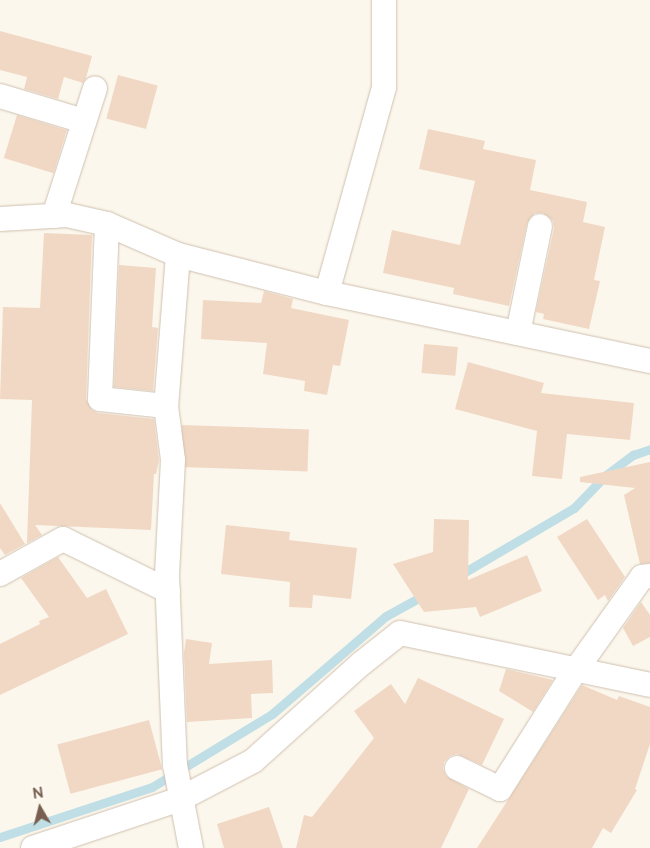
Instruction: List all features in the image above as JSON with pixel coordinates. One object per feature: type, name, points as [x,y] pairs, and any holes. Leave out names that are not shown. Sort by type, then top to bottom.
[{"type":"street","points":[[327,293],[384,87],[384,0]]},
{"type":"street","points":[[54,216],[95,88]]},
{"type":"street","points":[[0,96],[84,121]]},
{"type":"street","points":[[0,220],[67,215],[107,224],[178,255],[327,293],[650,361]]},
{"type":"street","points":[[107,224],[100,399],[166,406]]},
{"type":"street","points":[[518,333],[540,226]]},
{"type":"street","points":[[178,255],[166,406],[173,460],[168,591],[178,784],[192,848]]},
{"type":"street","points":[[0,574],[63,539],[168,591]]},
{"type":"street","points":[[456,768],[500,788],[575,671],[642,577],[650,576]]},
{"type":"street","points":[[33,848],[178,784],[254,761],[362,662],[400,633],[575,671],[650,685]]},
{"type":"building","points":[[0,31],[92,56],[86,78],[83,83],[64,77],[58,99],[24,89],[27,77],[0,70]]},
{"type":"building","points":[[118,75],[158,86],[146,129],[106,118]]},
{"type":"building","points":[[17,115],[67,130],[54,173],[4,158]]},
{"type":"building","points":[[428,129],[485,141],[483,149],[536,160],[530,190],[587,202],[583,222],[605,227],[594,280],[600,281],[589,329],[543,319],[544,314],[536,312],[554,228],[553,221],[543,213],[535,213],[527,223],[509,306],[453,294],[454,288],[383,273],[392,230],[460,245],[475,181],[419,169]]},
{"type":"building","points":[[44,233],[92,235],[86,399],[92,410],[98,413],[154,419],[159,461],[156,474],[154,474],[151,530],[35,525],[42,535],[27,543],[32,400],[0,399],[3,307],[40,308]]},
{"type":"building","points":[[119,265],[156,268],[152,327],[158,328],[153,391],[114,387]]},
{"type":"building","points":[[264,291],[293,299],[291,308],[349,320],[340,366],[333,365],[327,395],[304,391],[305,381],[263,374],[267,343],[201,339],[203,300],[261,303]]},
{"type":"building","points":[[424,344],[458,347],[455,376],[421,373]]},
{"type":"building","points":[[468,362],[544,383],[541,393],[634,403],[630,440],[567,434],[562,479],[532,476],[537,431],[455,409]]},
{"type":"building","points":[[182,425],[309,429],[307,471],[181,467]]},
{"type":"building","points":[[650,462],[650,563],[640,564],[624,495],[635,488],[580,482],[580,477]]},
{"type":"building","points":[[0,503],[25,544],[5,555],[0,548]]},
{"type":"building","points":[[434,519],[469,520],[468,580],[527,555],[542,591],[480,617],[476,607],[424,612],[393,564],[433,552]]},
{"type":"building","points":[[587,519],[625,577],[608,601],[605,595],[598,600],[557,537]]},
{"type":"building","points":[[226,525],[290,532],[289,540],[357,548],[351,599],[313,595],[312,608],[289,607],[290,582],[221,574]]},
{"type":"building","points":[[58,557],[87,598],[106,589],[128,634],[0,695],[0,644],[40,624],[39,621],[49,617],[21,578]]},
{"type":"building","points":[[641,602],[650,615],[650,637],[633,646],[623,628]]},
{"type":"building","points":[[186,639],[212,643],[209,664],[272,660],[273,693],[251,694],[252,718],[187,722],[184,653]]},
{"type":"building","points":[[506,669],[553,680],[533,712],[499,691]]},
{"type":"building","points":[[418,678],[504,719],[482,765],[457,754],[450,756],[444,762],[443,769],[446,776],[469,789],[441,848],[296,848],[304,815],[312,817],[374,738],[354,711],[391,684],[405,704]]},
{"type":"building","points":[[582,685],[617,700],[619,696],[650,707],[650,744],[635,789],[637,790],[611,833],[603,828],[592,848],[477,848]]},
{"type":"building","points":[[149,720],[162,769],[70,794],[57,745]]},
{"type":"building","points":[[269,807],[283,848],[224,848],[217,824]]},
{"type":"waterway","points":[[458,576],[574,508],[606,475],[633,455],[650,449]]},
{"type":"waterway","points":[[0,837],[152,787],[272,714],[386,616],[424,595]]}]
